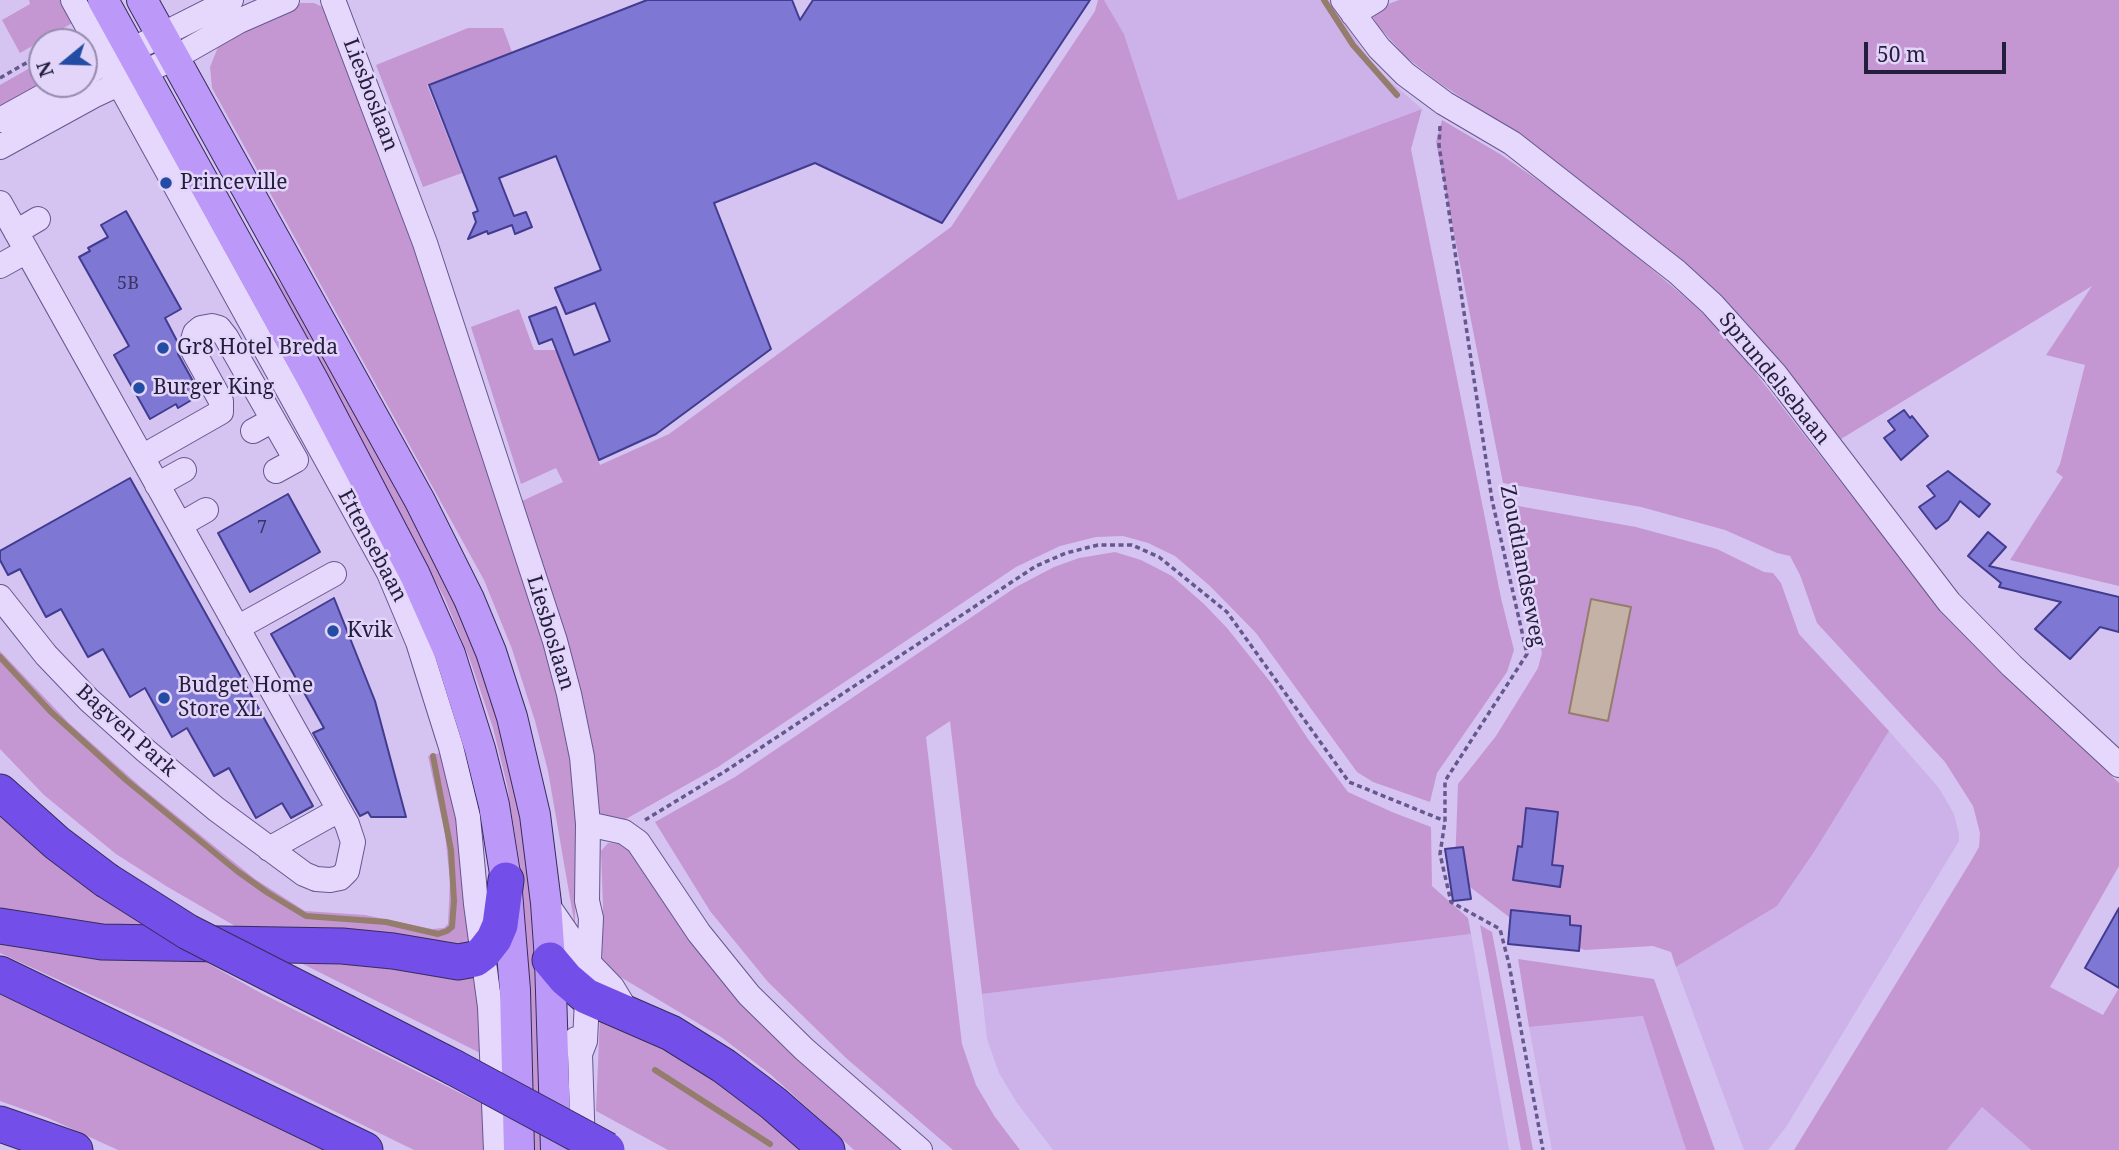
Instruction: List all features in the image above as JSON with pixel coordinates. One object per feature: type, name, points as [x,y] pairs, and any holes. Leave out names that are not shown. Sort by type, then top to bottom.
[{"type":"highway","points":[[0,792],[57,843],[106,880],[188,932],[453,1067],[607,1150]]},
{"type":"highway","points":[[0,926],[102,942],[342,946],[458,962],[468,961],[483,953],[494,939],[500,925],[506,880]]},
{"type":"highway","points":[[576,972],[629,1015],[671,1033],[724,1066],[773,1103],[827,1150]]},
{"type":"highway","points":[[0,974],[365,1150]]},
{"type":"highway","points":[[0,1124],[75,1150]]},
{"type":"main road","name":"Ettensebaan","points":[[103,0],[125,67],[313,380],[430,605],[463,689],[494,805],[506,880],[514,990],[519,1150]]},
{"type":"main road","points":[[142,0],[420,501],[469,599],[491,652],[524,762],[535,815],[546,903],[576,972],[556,1150]]},
{"type":"street","name":"Ettensebaan","points":[[72,0],[125,67],[398,590],[426,665],[462,789],[469,829],[492,1036],[496,1150]]},
{"type":"street","points":[[168,47],[231,0]]},
{"type":"street","points":[[0,147],[125,67],[287,0]]},
{"type":"street","name":"Liesboslaan","points":[[333,0],[425,243],[555,641],[569,694],[582,757],[588,824],[587,901],[591,918],[576,972],[575,1035],[580,1054],[583,1150]]},
{"type":"street","name":"Sprundelsebaan","points":[[1376,0],[1348,7],[1379,48],[1405,75],[1444,103],[1511,143],[1677,272],[1712,304],[1775,374],[1949,602],[2012,666],[2119,765]]},
{"type":"street","points":[[98,72],[125,67]]},
{"type":"street","points":[[0,120],[40,98]]},
{"type":"street","points":[[0,266],[8,226],[38,219]]},
{"type":"street","name":"Bagven Park","points":[[0,597],[46,655],[102,712],[198,794],[310,877],[323,880],[340,878],[349,866],[353,842],[339,810],[158,485],[8,226]]},
{"type":"street","points":[[142,457],[222,409],[191,347],[193,336],[205,327],[216,327],[226,337],[265,421],[296,460],[275,471]]},
{"type":"street","points":[[158,485],[184,470]]},
{"type":"street","points":[[180,525],[206,510]]},
{"type":"street","points":[[237,628],[334,574]]},
{"type":"street","points":[[269,849],[339,810]]},
{"type":"street","points":[[588,824],[624,832],[638,842],[699,933],[749,995],[804,1049],[920,1150]]},
{"type":"path","points":[[0,78],[28,62]]},
{"type":"path","name":"Zoudtlandseweg","points":[[1444,103],[1438,132],[1439,145],[1492,500],[1527,654],[1445,781],[1440,854],[1451,902],[1500,929],[1509,964],[1543,1150]]},
{"type":"path","points":[[624,832],[724,772],[1037,566],[1066,553],[1098,545],[1132,545],[1159,557],[1197,587],[1227,612],[1349,782],[1444,821]]},
{"type":"shaded area","points":[[29,0],[64,0],[76,21],[64,28],[28,28],[28,48],[20,53],[2,20],[30,4]]},
{"type":"shaded area","points":[[1098,0],[1104,0],[1124,34],[1178,200],[1422,109],[1411,149],[1501,598],[1514,650],[1507,672],[1437,773],[1430,802],[1373,782],[1357,772],[1256,633],[1210,586],[1175,556],[1148,543],[1123,536],[1096,537],[1060,546],[1016,567],[718,767],[626,819],[604,819],[596,812],[570,652],[522,501],[563,482],[556,468],[521,484],[471,327],[519,309],[534,350],[556,350],[600,465],[669,434],[951,227],[1095,11]]},
{"type":"shaded area","points":[[1104,0],[1329,0],[1374,67],[1422,109],[1178,200],[1124,34]]},
{"type":"shaded area","points":[[1399,0],[2119,0],[2119,586],[2010,560],[2063,477],[2056,472],[2085,365],[2046,355],[2092,286],[1841,439],[1746,322],[1704,281],[1571,174],[1406,57],[1379,27],[1369,11]]},
{"type":"shaded area","points":[[301,3],[314,3],[325,8],[411,224],[557,687],[569,742],[577,801],[575,927],[548,771],[535,721],[512,649],[484,580],[212,88],[210,67],[218,47],[236,32]]},
{"type":"shaded area","points":[[468,28],[503,28],[512,52],[427,85],[462,173],[423,187],[376,65]]},
{"type":"shaded area","points":[[28,69],[28,92],[0,108],[0,85]]},
{"type":"shaded area","points":[[1442,120],[1500,154],[1581,210],[1692,303],[1730,340],[1918,581],[1968,635],[2119,783],[2119,866],[2050,987],[2103,1015],[2119,988],[2119,1150],[2031,1150],[1982,1107],[1947,1150],[1794,1150],[1979,847],[1980,833],[1973,806],[1945,762],[1817,623],[1800,575],[1790,556],[1725,530],[1641,507],[1503,483],[1436,142]]},
{"type":"shaded area","points":[[269,267],[324,348],[436,554],[482,657],[529,842],[545,1150],[530,1150],[520,865],[507,785],[493,728],[470,660],[445,599],[265,270]]},
{"type":"shaded area","points":[[1507,504],[1636,527],[1717,549],[1764,572],[1773,573],[1781,583],[1799,634],[1889,731],[1777,906],[1676,967],[1671,952],[1653,946],[1585,950],[1548,938],[1514,932],[1509,917],[1461,880],[1455,866],[1458,784],[1496,736],[1538,668],[1542,653]]},
{"type":"shaded area","points":[[1115,552],[1141,560],[1172,576],[1204,604],[1272,684],[1308,739],[1348,792],[1431,827],[1432,886],[1468,918],[1471,934],[982,994],[950,721],[926,737],[962,1044],[976,1085],[995,1117],[1020,1150],[953,1150],[846,1058],[768,982],[710,911],[655,822],[735,777],[1016,587],[1054,567],[1079,558]]},
{"type":"shaded area","points":[[1591,599],[1631,607],[1608,721],[1569,713]]},
{"type":"shaded area","points":[[0,651],[69,723],[141,787],[255,879],[305,911],[365,915],[432,929],[444,928],[448,924],[450,881],[445,834],[428,756],[447,751],[474,940],[458,946],[247,933],[166,886],[116,854],[44,795],[0,749]]},
{"type":"shaded area","points":[[1889,731],[1939,788],[1954,814],[1959,841],[1786,1127],[1768,1150],[1744,1150],[1676,967],[1777,906]]},
{"type":"shaded area","points":[[0,813],[35,846],[95,894],[155,933],[0,913]]},
{"type":"shaded area","points":[[608,843],[624,844],[643,870],[904,1150],[854,1150],[770,1074],[721,1037],[602,966],[601,851]]},
{"type":"shaded area","points":[[1480,925],[1492,932],[1533,1150],[1521,1150]]},
{"type":"shaded area","points":[[0,932],[186,951],[259,992],[490,1108],[490,1150],[414,1150],[172,1032],[0,953]]},
{"type":"shaded area","points":[[1471,934],[1509,1150],[1053,1150],[1017,1103],[999,1073],[987,1039],[982,994]]},
{"type":"shaded area","points":[[287,956],[481,969],[488,1057]]},
{"type":"shaded area","points":[[1518,959],[1654,979],[1715,1150],[1686,1150],[1643,1016],[1529,1027]]},
{"type":"shaded area","points":[[0,990],[332,1150],[118,1150],[48,1118],[0,1101]]},
{"type":"shaded area","points":[[600,1016],[697,1064],[812,1150],[668,1150],[596,1111]]},
{"type":"shaded area","points":[[1644,1016],[1686,1150],[1552,1150],[1529,1027]]},
{"type":"shaded area","points":[[1982,1107],[2031,1150],[1947,1150]]},
{"type":"building","points":[[647,0],[792,0],[800,20],[813,0],[1090,0],[942,223],[815,163],[714,203],[771,349],[656,434],[599,460],[552,339],[539,344],[529,317],[556,307],[574,355],[610,341],[595,303],[566,314],[555,288],[601,270],[556,156],[499,178],[514,216],[526,212],[532,227],[515,234],[512,225],[468,239],[476,222],[473,213],[478,211],[429,85]]},
{"type":"building","points":[[126,211],[181,309],[165,318],[177,341],[178,354],[199,392],[193,395],[195,398],[178,408],[176,404],[150,419],[114,355],[129,346],[79,257],[90,251],[88,248],[108,237],[101,225]]},
{"type":"building","points":[[1904,410],[1928,436],[1901,460],[1884,438],[1895,430],[1888,421]]},
{"type":"building","points":[[1948,471],[1990,504],[1979,517],[1960,501],[1948,520],[1936,529],[1919,507],[1935,496],[1927,486]]},
{"type":"building","points":[[130,478],[313,806],[291,818],[282,803],[256,818],[229,768],[214,776],[187,728],[172,737],[145,688],[130,697],[103,649],[88,657],[61,609],[46,617],[20,569],[8,575],[0,560],[0,551]]},
{"type":"building","points":[[288,494],[320,552],[250,592],[218,533]]},
{"type":"building","points":[[1988,532],[2006,547],[1989,566],[2119,597],[2119,632],[2100,627],[2070,659],[2035,629],[2061,602],[1999,587],[2001,583],[1968,556]]},
{"type":"building","points":[[334,598],[375,701],[406,817],[371,817],[368,812],[360,816],[313,733],[324,728],[271,634]]},
{"type":"building","points":[[1526,808],[1558,812],[1552,865],[1563,866],[1560,887],[1513,880],[1518,846],[1522,847]]},
{"type":"building","points":[[1463,847],[1471,899],[1453,901],[1445,849]]},
{"type":"building","points":[[2119,908],[2119,988],[2085,968]]},
{"type":"building","points":[[1511,910],[1570,916],[1570,925],[1581,926],[1579,951],[1508,944]]},
{"type":"waterway","points":[[1324,0],[1353,45],[1397,95]]},
{"type":"waterway","points":[[0,657],[51,712],[126,780],[237,871],[306,916],[386,922],[438,934],[452,927],[454,901],[451,850],[433,756]]},
{"type":"waterway","points":[[655,1070],[770,1144]]},
{"type":"place","name":"Princeville","points":[[166,183]]},
{"type":"place","name":"Gr8 Hotel Breda","points":[[163,348]]},
{"type":"place","name":"Burger King","points":[[139,388]]},
{"type":"place","name":"Kvik","points":[[333,631]]},
{"type":"place","name":"Budget Home Store XL","points":[[164,698]]}]
